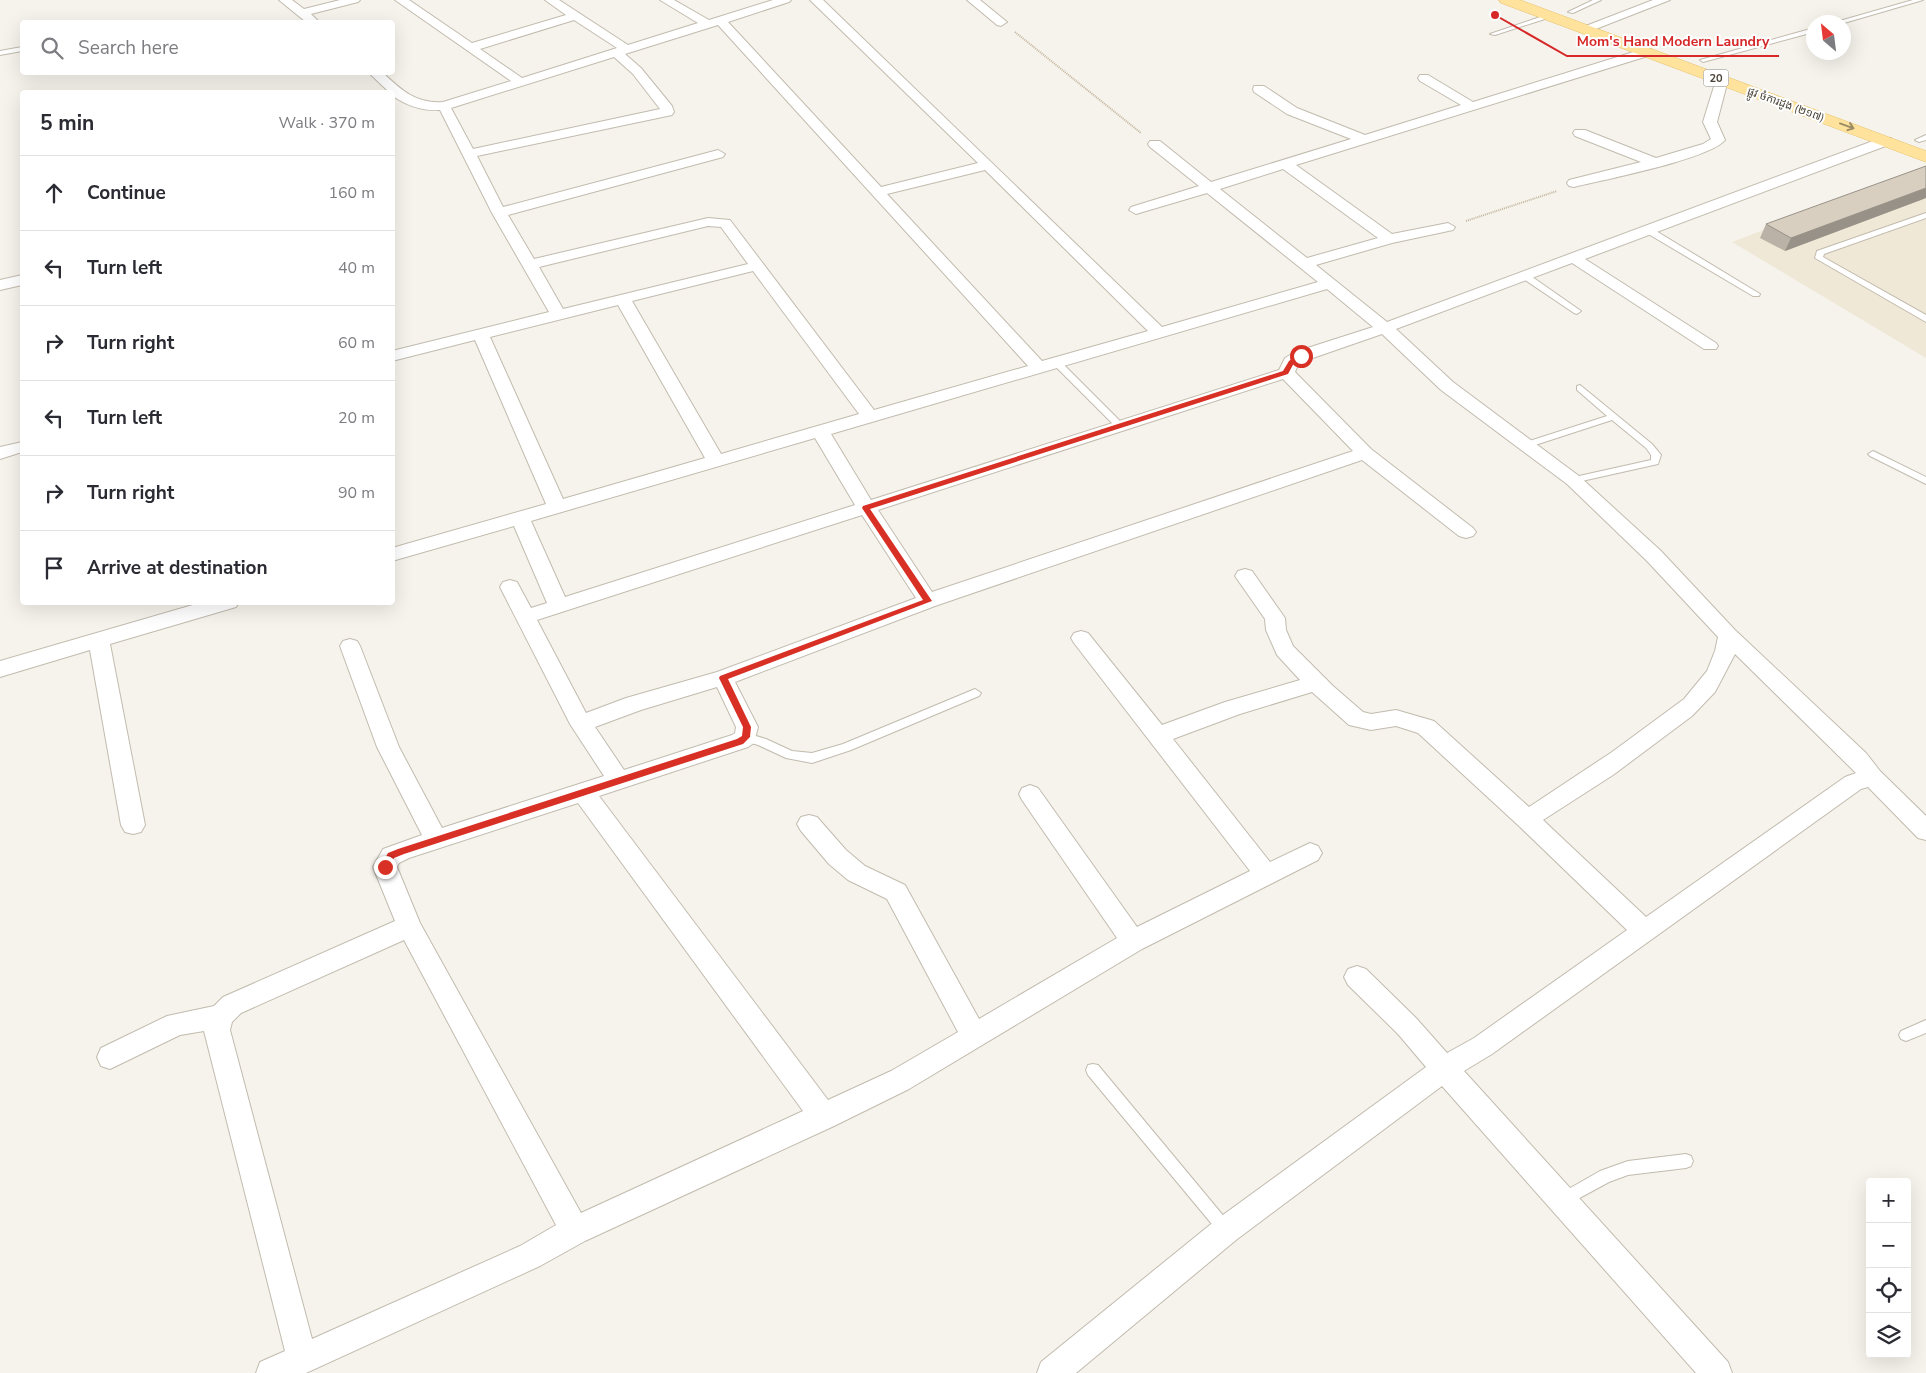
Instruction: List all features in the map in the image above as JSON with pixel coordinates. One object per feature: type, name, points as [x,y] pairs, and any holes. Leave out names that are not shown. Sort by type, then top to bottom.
[{"type":"main road","name":"ផ្លូវ ចំការដូង (២១៧)","points":[[1506,0],[1926,157]]},
{"type":"main road","name":"ផ្លូវ ចំការដូង (២១៧)","points":[[1538,0],[1924,140]]},
{"type":"street","points":[[285,0],[310,20]]},
{"type":"street","points":[[302,14],[354,0]]},
{"type":"street","points":[[401,0],[518,82]]},
{"type":"street","points":[[468,154],[667,112],[667,109],[620,50],[576,16],[551,0]]},
{"type":"street","points":[[666,0],[712,21],[877,192],[1039,368]]},
{"type":"street","points":[[378,75],[412,104],[426,107],[444,106],[782,0]]},
{"type":"street","points":[[816,0],[988,165],[1158,333]]},
{"type":"street","points":[[973,0],[1001,22]]},
{"type":"street","points":[[1584,29],[1664,0]]},
{"type":"street","points":[[469,48],[576,16]]},
{"type":"street","points":[[1136,210],[1647,52]]},
{"type":"street","points":[[1424,78],[1472,107]]},
{"type":"street","points":[[1574,183],[1688,154],[1708,147],[1718,140],[1710,122],[1722,80]]},
{"type":"street","points":[[1259,89],[1292,111],[1366,140]]},
{"type":"street","points":[[444,106],[499,213],[559,315]]},
{"type":"street","points":[[1580,132],[1654,162]]},
{"type":"street","points":[[525,617],[1286,373],[1291,362],[1301,356],[1385,328],[1886,141]]},
{"type":"street","points":[[1155,144],[1385,328],[1447,386],[1573,480],[1654,556],[1728,635],[1858,759],[1872,777],[1926,831]]},
{"type":"street","points":[[499,213],[718,154]]},
{"type":"street","points":[[877,192],[988,165]]},
{"type":"street","points":[[1286,165],[1389,239]]},
{"type":"street","points":[[529,265],[718,221],[724,223],[870,417]]},
{"type":"street","points":[[1304,264],[1389,239],[1448,227]]},
{"type":"street","points":[[1574,258],[1710,346]]},
{"type":"street","points":[[395,355],[757,266]]},
{"type":"street","points":[[0,285],[20,280]]},
{"type":"street","points":[[395,554],[1328,284]]},
{"type":"street","points":[[623,299],[716,462]]},
{"type":"street","points":[[480,335],[557,508]]},
{"type":"street","points":[[1286,373],[1365,453],[1466,532]]},
{"type":"street","points":[[820,431],[866,508],[928,601]]},
{"type":"street","points":[[0,453],[20,448]]},
{"type":"street","points":[[581,724],[642,702],[723,678],[928,601],[1365,453]]},
{"type":"street","points":[[520,518],[559,606]]},
{"type":"street","points":[[1245,576],[1275,618],[1276,630],[1284,650],[1316,683],[1357,719],[1370,722],[1396,718],[1426,727],[1527,819],[1644,931]]},
{"type":"street","points":[[510,587],[581,724],[619,780]]},
{"type":"street","points":[[0,669],[99,640],[172,611],[210,605]]},
{"type":"street","points":[[1527,819],[1608,768],[1686,710],[1703,693],[1718,669],[1727,650],[1728,635]]},
{"type":"street","points":[[1081,638],[1267,875]]},
{"type":"street","points":[[99,640],[133,825]]},
{"type":"street","points":[[350,646],[388,746],[436,840]]},
{"type":"street","points":[[575,1231],[409,926],[385,867],[391,856],[436,840],[740,742],[746,737],[747,727],[723,678]]},
{"type":"street","points":[[1157,736],[1225,711],[1316,683]]},
{"type":"street","points":[[1052,1373],[1226,1230],[1445,1068],[1483,1046],[1853,783],[1872,777]]},
{"type":"street","points":[[582,792],[824,1117]]},
{"type":"street","points":[[1030,794],[1133,941]]},
{"type":"street","points":[[809,824],[859,877],[896,892],[974,1036]]},
{"type":"street","points":[[271,1373],[530,1256],[575,1231],[824,1117],[900,1080],[1133,941],[1310,853]]},
{"type":"street","points":[[302,1358],[217,1030],[221,1016],[232,1005],[409,926]]},
{"type":"street","points":[[1357,977],[1407,1026],[1560,1201],[1717,1373]]},
{"type":"street","points":[[110,1057],[176,1024],[221,1016]]},
{"type":"lane","points":[[1571,12],[1598,0]]},
{"type":"lane","points":[[1851,19],[1920,0]]},
{"type":"lane","points":[[1493,34],[1549,16]]},
{"type":"lane","points":[[1702,60],[1806,32]]},
{"type":"lane","points":[[0,53],[20,50]]},
{"type":"lane","points":[[1926,215],[1820,253],[1819,258],[1926,319]]},
{"type":"lane","points":[[1648,230],[1756,294]]},
{"type":"lane","points":[[1525,276],[1577,311]]},
{"type":"lane","points":[[1057,363],[1120,426]]},
{"type":"lane","points":[[1573,480],[1655,462],[1656,455],[1649,446],[1612,417],[1580,388]]},
{"type":"lane","points":[[1526,445],[1612,417]]},
{"type":"lane","points":[[1874,454],[1926,481]]},
{"type":"lane","points":[[746,737],[790,755],[812,758],[847,747],[975,693]]},
{"type":"lane","points":[[1906,1035],[1926,1026]]},
{"type":"lane","points":[[1093,1070],[1226,1230]]},
{"type":"lane","points":[[1560,1201],[1604,1176],[1628,1168],[1686,1161]]},
{"type":"path","points":[[1001,22],[1155,144]]},
{"type":"path","points":[[1448,227],[1524,203],[1574,183]]},
{"type":"shaded area","points":[[1926,168],[1926,358],[1732,242]]},
{"type":"building","points":[[1926,166],[1926,188],[1791,238],[1766,224]]},
{"type":"place","name":"Mom's Hand Modern Laundry","points":[[1495,15]]},
{"type":"route","points":[[385,867],[391,856],[401,851],[740,742],[746,737],[747,727],[723,678],[928,601],[866,508],[1286,373],[1287,367],[1291,362],[1301,356]]}]
